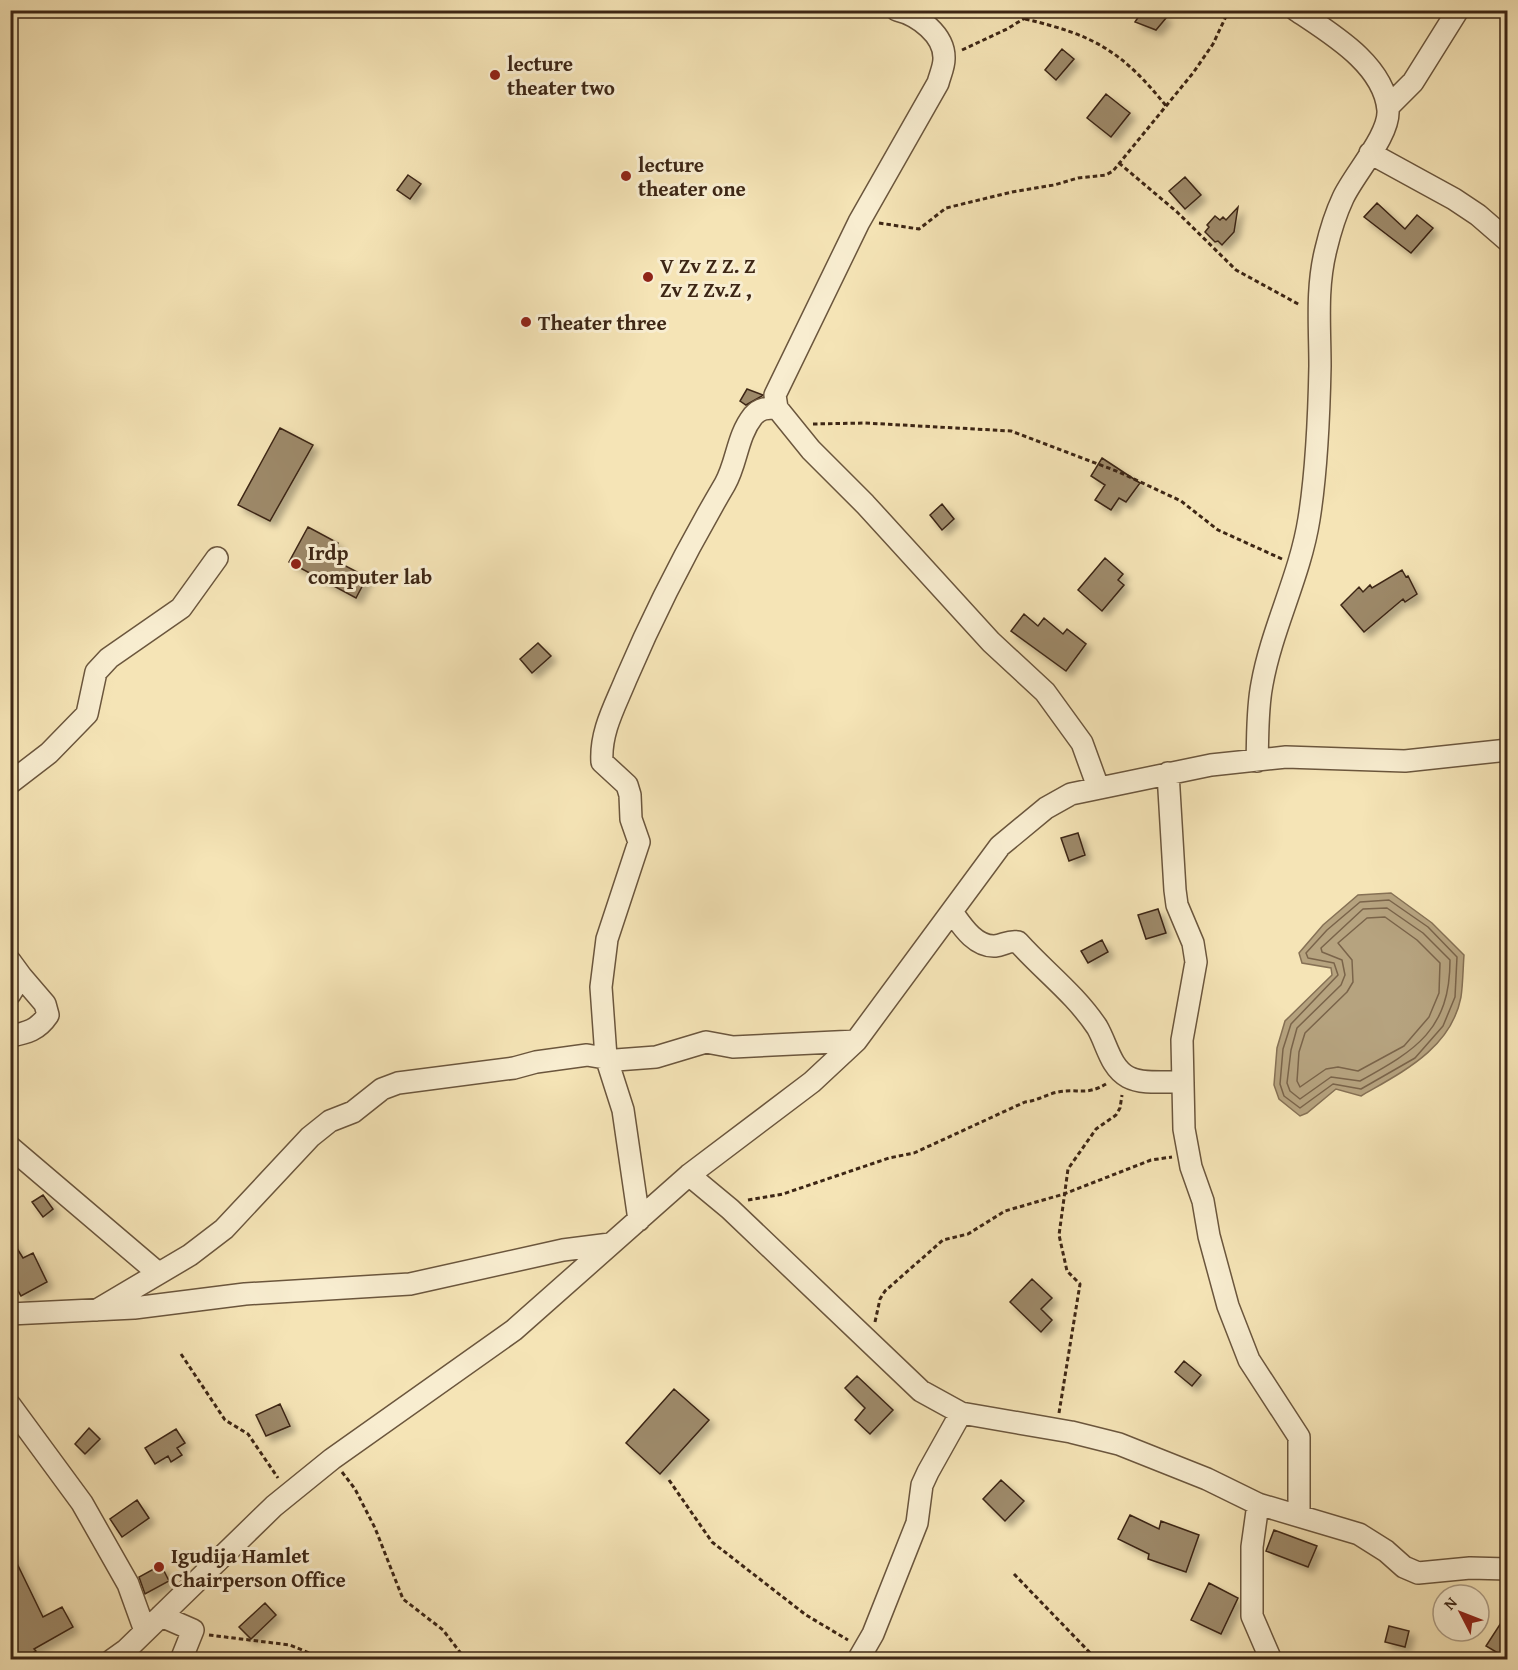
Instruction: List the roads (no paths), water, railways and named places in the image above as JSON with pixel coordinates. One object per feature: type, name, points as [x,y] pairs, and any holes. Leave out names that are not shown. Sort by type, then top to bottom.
[{"type":"street","points":[[897,10],[909,13],[932,31],[940,42],[944,58],[938,83],[859,222],[775,395],[782,414],[991,642],[1046,692],[1082,744],[1098,787]]},
{"type":"street","points":[[1257,761],[1261,685],[1298,566],[1309,520],[1319,418],[1318,314],[1325,251],[1343,198],[1387,122],[1388,107],[1383,91],[1356,53],[1340,39],[1296,10]]},
{"type":"street","points":[[1388,107],[1413,82],[1458,10]]},
{"type":"street","points":[[1370,153],[1454,199],[1478,215],[1508,241]]},
{"type":"street","points":[[639,1220],[623,1110],[606,1057],[601,1014],[603,961],[616,909],[639,842],[632,819],[627,786],[602,762],[601,749],[607,726],[641,644],[684,553],[726,481],[745,429],[754,415],[764,408],[782,414]]},
{"type":"street","points":[[10,783],[49,753],[87,714],[96,672],[109,658],[181,608],[217,558]]},
{"type":"street","points":[[112,1659],[161,1616],[274,1506],[332,1459],[514,1330],[689,1175],[812,1082],[856,1041],[1000,846],[1046,808],[1071,794],[1211,765],[1286,757],[1405,761],[1508,750]]},
{"type":"street","points":[[1168,773],[1175,890],[1180,913],[1193,943],[1196,962],[1182,1040],[1185,1129],[1189,1154],[1228,1305],[1249,1360],[1299,1437],[1299,1515]]},
{"type":"street","points":[[952,912],[978,942],[987,946],[999,945],[1010,940],[1018,942],[1053,975],[1092,1020],[1101,1034],[1112,1061],[1126,1076],[1137,1081],[1183,1082]]},
{"type":"street","points":[[10,1036],[29,1032],[42,1025],[48,1015],[45,1004],[14,977]]},
{"type":"street","points":[[97,1310],[190,1255],[224,1229],[310,1137],[330,1120],[353,1112],[382,1089],[398,1083],[514,1068],[536,1062],[586,1055],[616,1060],[656,1057],[706,1042],[732,1047],[856,1041]]},
{"type":"street","points":[[10,1147],[158,1273]]},
{"type":"street","points":[[689,1175],[724,1204],[921,1391],[961,1413],[1056,1429],[1128,1447],[1258,1504],[1359,1534],[1386,1551],[1404,1567],[1418,1573],[1470,1568],[1508,1569]]},
{"type":"street","points":[[10,1314],[134,1308],[245,1294],[410,1284],[563,1250],[610,1244]]},
{"type":"street","points":[[10,1405],[92,1519],[128,1584],[145,1631]]},
{"type":"street","points":[[861,1655],[917,1522],[922,1485],[927,1472],[961,1413]]},
{"type":"street","points":[[1258,1504],[1252,1547],[1252,1616],[1271,1659]]},
{"type":"street","points":[[161,1616],[193,1629],[181,1659]]},
{"type":"water","points":[[1391,893],[1432,923],[1464,955],[1461,997],[1456,1015],[1436,1045],[1393,1078],[1361,1096],[1336,1089],[1307,1113],[1300,1116],[1279,1099],[1274,1085],[1277,1048],[1285,1021],[1332,975],[1331,968],[1302,963],[1299,953],[1323,925],[1358,895]]},
{"type":"place","name":"lecture theater two","points":[[495,75]]},
{"type":"place","name":"lecture theater one","points":[[626,176]]},
{"type":"place","name":"V Zv Z Z. Z Zv Z Zv.Z ,","points":[[648,277]]},
{"type":"place","name":"Theater three","points":[[526,322]]},
{"type":"place","name":"Irdp computer lab","points":[[296,564]]},
{"type":"place","name":"Igudija Hamlet Chairperson Office","points":[[159,1567]]}]
